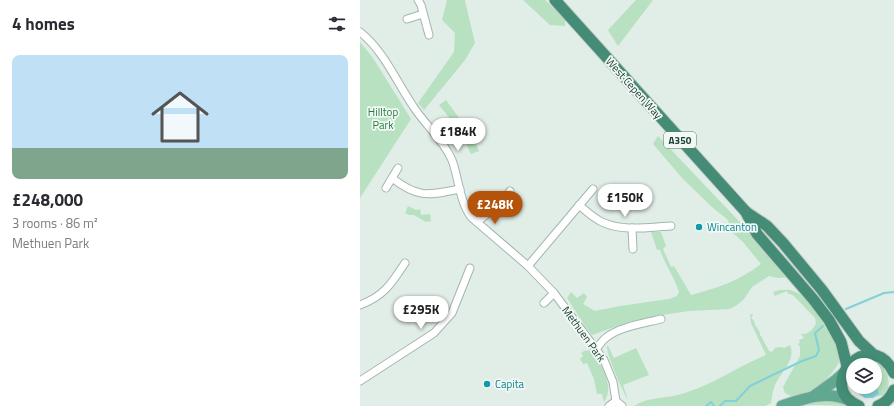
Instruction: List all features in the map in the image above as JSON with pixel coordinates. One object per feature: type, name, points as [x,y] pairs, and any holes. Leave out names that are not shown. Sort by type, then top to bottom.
[{"type":"highway","name":"West Cepen Way","points":[[555,0],[746,212],[767,226],[822,290],[859,340],[878,357],[887,362],[894,373]]},
{"type":"highway","name":"West Cepen Way","points":[[746,212],[757,234],[813,299],[829,320],[841,342],[845,370],[842,381],[843,389],[847,396],[856,404]]},
{"type":"highway","points":[[845,370],[853,360],[860,356],[868,355],[878,357],[894,357]]},
{"type":"highway","points":[[881,406],[894,391]]},
{"type":"main road","points":[[782,406],[814,396],[836,380],[845,370]]},
{"type":"main road","points":[[814,396],[844,398],[856,404]]},
{"type":"street","points":[[418,0],[429,35]]},
{"type":"street","points":[[407,19],[423,14]]},
{"type":"street","name":"Methuen Park","points":[[360,32],[380,53],[413,107],[445,146],[452,161],[465,209],[471,217],[528,266],[554,293],[604,360],[612,377],[619,403],[609,406]]},
{"type":"street","points":[[386,188],[398,168]]},
{"type":"street","points":[[392,178],[408,189],[422,194],[429,195],[460,189]]},
{"type":"street","points":[[528,266],[593,189]]},
{"type":"street","points":[[477,222],[502,202],[510,191]]},
{"type":"street","points":[[579,205],[601,222],[614,226],[632,228],[671,226]]},
{"type":"street","points":[[632,228],[634,249]]},
{"type":"street","points":[[360,305],[371,301],[383,293],[405,263]]},
{"type":"street","points":[[360,381],[434,333],[452,313],[470,268]]},
{"type":"street","points":[[544,303],[554,293]]},
{"type":"street","points":[[596,349],[610,334],[661,319]]},
{"type":"green space","points":[[447,0],[465,0],[475,43],[465,60],[424,110],[418,103],[454,52],[455,33],[442,20]]},
{"type":"green space","points":[[523,0],[545,0],[565,19],[565,26],[550,25]]},
{"type":"green space","points":[[636,0],[653,0],[618,46],[608,30]]},
{"type":"green space","name":"Hilltop Park","points":[[360,42],[373,58],[411,119],[360,198]]},
{"type":"green space","points":[[446,100],[472,136],[464,140],[452,121],[439,105]]},
{"type":"green space","points":[[658,136],[792,277],[777,278],[769,276],[752,287],[744,299],[730,309],[689,311],[656,316],[628,322],[592,335],[567,298],[571,292],[577,298],[584,293],[587,297],[583,304],[595,311],[669,299],[677,296],[679,292],[677,286],[660,250],[657,250],[651,232],[661,232],[666,246],[663,249],[671,267],[674,266],[691,295],[728,283],[745,275],[761,264],[743,242],[733,233],[727,219],[713,208],[683,179],[653,144]]},
{"type":"green space","points":[[473,138],[479,151],[471,154],[465,142]]},
{"type":"green space","points":[[408,206],[416,210],[420,209],[421,215],[430,214],[431,221],[426,222],[414,215],[405,213]]},
{"type":"green space","points":[[788,290],[798,293],[808,302],[817,313],[827,330],[830,329],[836,340],[840,353],[838,365],[824,381],[810,391],[791,396],[785,393],[783,387],[800,356],[800,347],[798,344],[800,342],[799,340],[804,338],[801,334],[806,334],[814,327],[816,323],[815,318],[794,296],[788,294],[787,291],[775,296],[773,292]]},
{"type":"green space","points":[[752,314],[753,316],[751,317],[769,351],[772,352],[775,348],[784,348],[790,345],[791,356],[776,383],[772,394],[771,403],[765,406],[634,406],[653,399],[679,395],[696,389],[766,355],[751,323],[750,315]]},
{"type":"green space","points":[[607,346],[614,358],[636,348],[649,375],[623,385],[628,400],[612,364]]},
{"type":"green space","points":[[584,351],[592,352],[605,373],[608,391],[604,402],[602,394],[597,394],[594,379],[587,363],[583,364],[580,359],[583,356],[581,353]]},
{"type":"green space","points":[[882,366],[888,376],[889,382],[886,394],[876,396],[864,394],[882,394]]},
{"type":"green space","points":[[819,400],[835,401],[848,406],[793,406]]},
{"type":"water","points":[[859,394],[879,394],[873,398],[865,398]]},
{"type":"waterway","points":[[846,309],[884,293],[894,292]]},
{"type":"waterway","points":[[720,406],[725,401],[736,401],[750,386],[802,361],[816,356],[819,350],[815,333],[823,326]]},
{"type":"waterway","points":[[706,406],[711,402],[714,406]]},
{"type":"place","name":"Wincanton","points":[[699,227]]},
{"type":"place","name":"Capita","points":[[487,384]]}]
